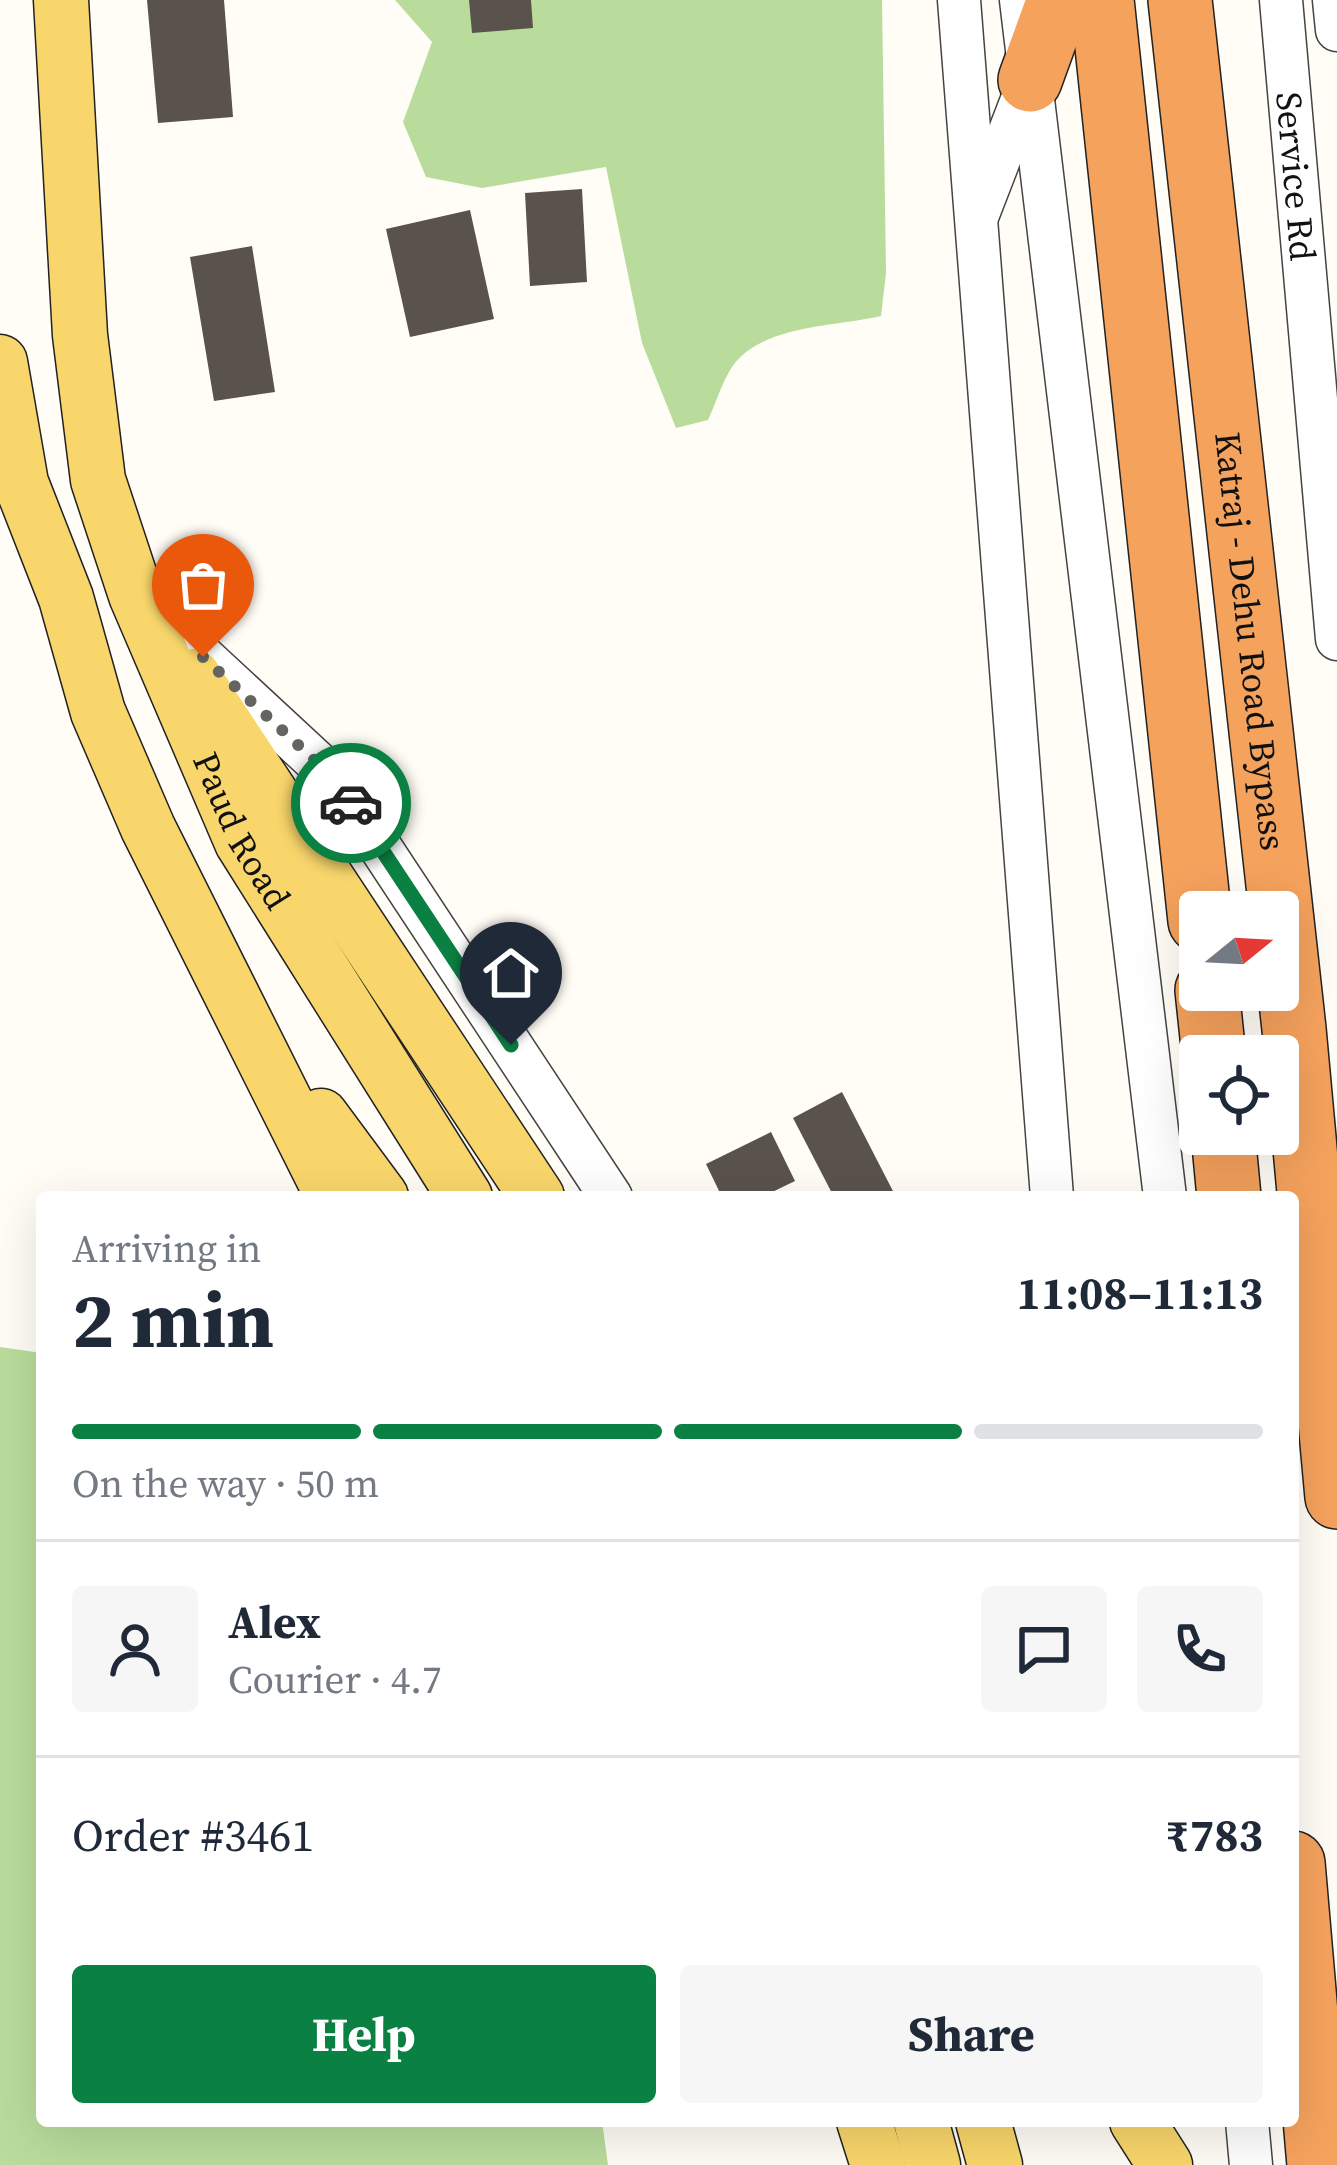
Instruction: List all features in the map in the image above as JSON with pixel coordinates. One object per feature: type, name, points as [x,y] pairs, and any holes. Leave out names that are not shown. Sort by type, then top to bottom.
[{"type":"highway","points":[[1030,80],[1059,0]]},
{"type":"highway","points":[[1102,0],[1197,891]]},
{"type":"highway","name":"Katraj - Dehu Road Bypass","points":[[1180,0],[1292,1006],[1337,1497]]},
{"type":"highway","points":[[1224,1155],[1228,1191]]},
{"type":"highway","points":[[1299,1935],[1318,2165]]},
{"type":"main road","name":"Paud Road","points":[[61,0],[80,335],[98,480],[136,596],[242,842],[461,1191]]},
{"type":"main road","points":[[0,362],[21,483],[66,598],[98,712],[148,828],[330,1191]]},
{"type":"main road","points":[[136,596],[285,808],[533,1191]]},
{"type":"main road","points":[[241,1007],[377,1191]]},
{"type":"main road","points":[[866,2127],[878,2165]]},
{"type":"main road","points":[[923,2127],[933,2165]]},
{"type":"main road","points":[[985,2127],[995,2165]]},
{"type":"main road","points":[[1141,2127],[1165,2165]]},
{"type":"street","points":[[959,0],[1052,1191]]},
{"type":"street","points":[[1022,0],[1164,1191]]},
{"type":"street","name":"Service Rd","points":[[1281,0],[1337,639]]},
{"type":"street","points":[[1334,0],[1337,30]]},
{"type":"street","points":[[974,226],[1030,80]]},
{"type":"street","points":[[136,596],[336,780],[607,1191]]},
{"type":"street","points":[[1248,2127],[1251,2165]]},
{"type":"green space","points":[[395,0],[882,0],[886,273],[881,316],[799,330],[761,343],[732,367],[708,420],[676,428],[642,343],[606,167],[482,188],[426,177],[403,122],[432,42]]},
{"type":"green space","points":[[0,1347],[36,1352],[36,2127],[603,2127],[608,2165],[0,2165]]},
{"type":"building","points":[[147,0],[224,0],[233,117],[158,123]]},
{"type":"building","points":[[469,0],[531,0],[533,28],[472,33]]},
{"type":"building","points":[[582,189],[587,282],[530,286],[525,193]]},
{"type":"building","points":[[470,210],[494,319],[410,337],[386,229]]},
{"type":"building","points":[[252,246],[275,392],[214,401],[190,257]]},
{"type":"building","points":[[842,1092],[893,1191],[831,1191],[793,1118]]},
{"type":"building","points":[[771,1132],[795,1181],[774,1191],[719,1191],[706,1164]]},
{"type":"way so far","points":[[203,657],[336,780],[351,803]]},
{"type":"route","points":[[351,803],[511,1045]]}]
